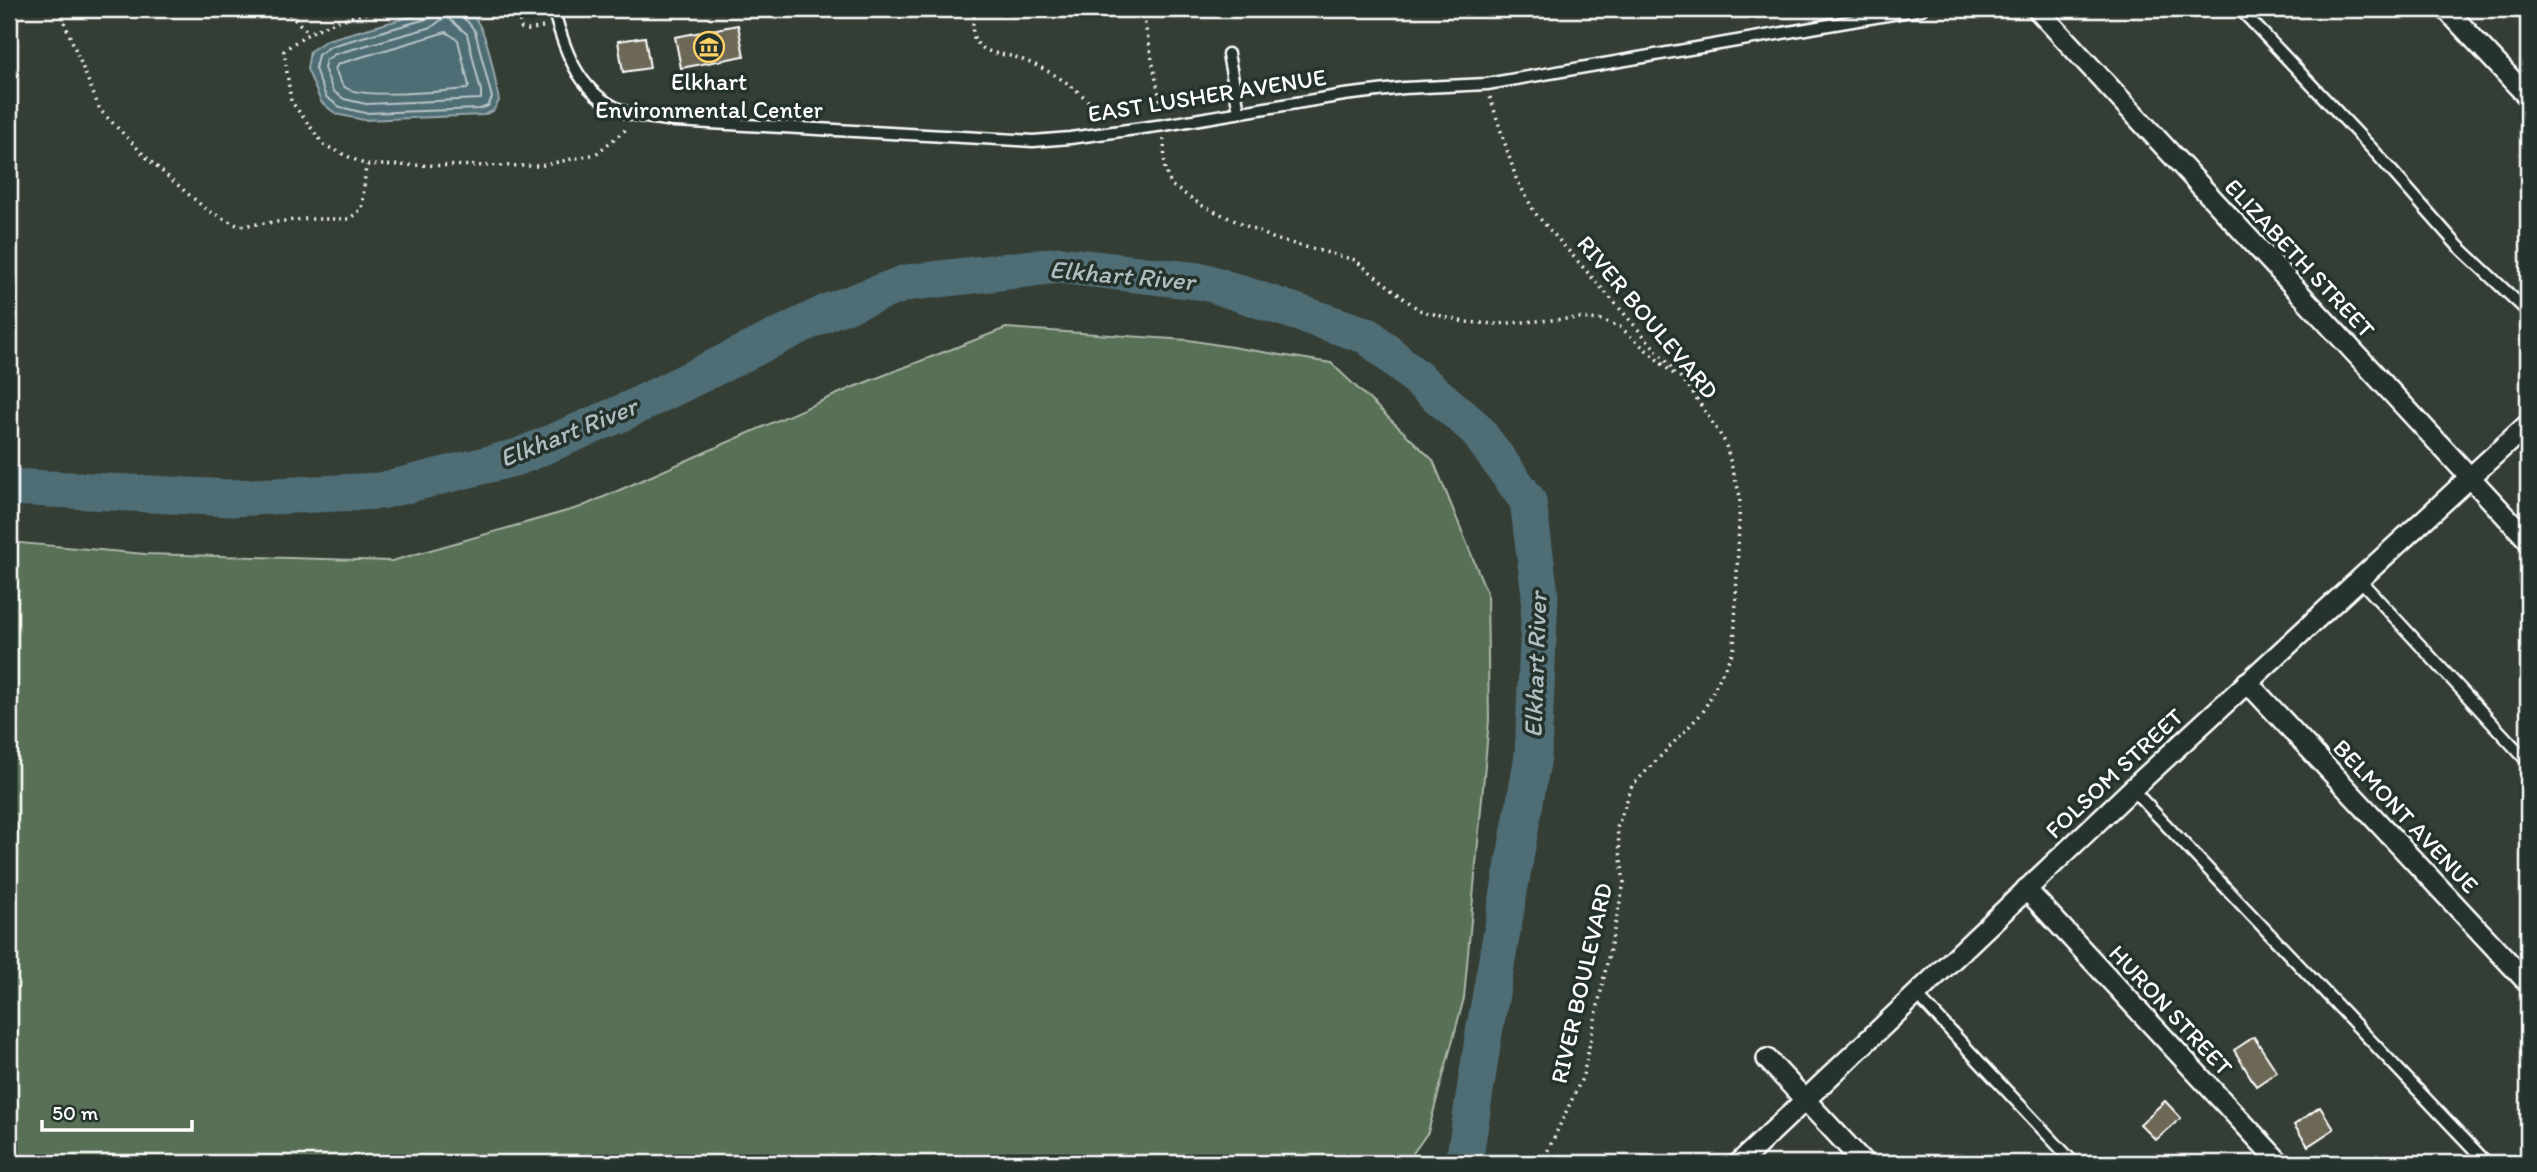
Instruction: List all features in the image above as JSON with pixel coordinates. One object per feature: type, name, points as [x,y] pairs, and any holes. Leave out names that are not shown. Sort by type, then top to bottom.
[{"type":"street","name":"ELIZABETH STREET","points":[[2037,9],[2528,540]]},
{"type":"street","points":[[2446,9],[2528,97]]},
{"type":"street","name":"FOLSOM STREET","points":[[1739,1163],[2132,789],[2528,424]]},
{"type":"street","name":"BELMONT AVENUE","points":[[2247,682],[2528,984]]},
{"type":"street","name":"HURON STREET","points":[[2026,889],[2280,1163]]},
{"type":"street","points":[[1767,1059],[1864,1163]]},
{"type":"lane","name":"EAST LUSHER AVENUE","points":[[553,9],[568,56],[582,82],[605,103],[632,114],[675,121],[1033,141],[1164,125],[1239,111],[1404,88],[1487,84],[1922,9]]},
{"type":"lane","points":[[2240,9],[2375,152],[2458,246],[2528,312]]},
{"type":"lane","points":[[1228,54],[1239,111]]},
{"type":"lane","points":[[2358,579],[2528,762]]},
{"type":"lane","points":[[2132,789],[2487,1163]]},
{"type":"lane","points":[[1916,994],[2074,1163]]},
{"type":"path","points":[[59,9],[100,110],[151,162],[208,212],[239,226],[303,219],[349,219],[362,209],[366,165]]},
{"type":"path","points":[[284,9],[309,33]]},
{"type":"path","points":[[380,9],[309,33],[284,51],[290,101],[324,145],[366,165],[540,166],[596,154],[625,130],[632,114]]},
{"type":"path","points":[[515,9],[521,28],[528,30],[557,24]]},
{"type":"path","points":[[976,9],[972,34],[977,44],[988,51],[1016,58],[1061,79],[1081,93],[1094,107],[1107,133]]},
{"type":"path","points":[[1142,9],[1164,125],[1166,170],[1171,185],[1203,206],[1275,239],[1355,260],[1419,310],[1464,323],[1496,324],[1578,318],[1601,320],[1620,327],[1689,387]]},
{"type":"path","name":"RIVER BOULEVARD","points":[[1487,84],[1516,178],[1535,213],[1689,387],[1725,442],[1740,496],[1734,649],[1703,712],[1632,786],[1617,828],[1624,883],[1583,1076],[1542,1163]]},
{"type":"green space","points":[[1006,328],[1188,340],[1331,363],[1433,460],[1487,593],[1489,720],[1464,998],[1428,1132],[1406,1163],[9,1163],[9,542],[145,554],[392,561],[581,507],[851,388]]},
{"type":"water","points":[[438,9],[464,11],[477,21],[490,55],[499,101],[493,111],[483,115],[364,120],[336,114],[321,102],[307,69],[310,51],[327,40]]},
{"type":"building","name":"Elkhart Environmental Center","points":[[738,25],[744,56],[681,68],[675,37]]},
{"type":"building","points":[[645,37],[650,68],[623,72],[618,41]]},
{"type":"building","points":[[2254,1037],[2277,1072],[2256,1086],[2234,1050]]},
{"type":"building","points":[[2165,1101],[2181,1118],[2156,1140],[2140,1124]]},
{"type":"building","points":[[2320,1107],[2334,1129],[2308,1146],[2294,1125]]},
{"type":"waterway","name":"Elkhart River","points":[[9,487],[231,498],[381,491],[518,457],[622,413],[830,311],[906,283],[1059,265],[1206,282],[1368,336],[1475,428],[1528,501],[1540,594],[1533,756],[1465,1156],[1460,1163]]},
{"type":"place","name":"Elkhart Environmental Center","points":[[709,47]]}]
